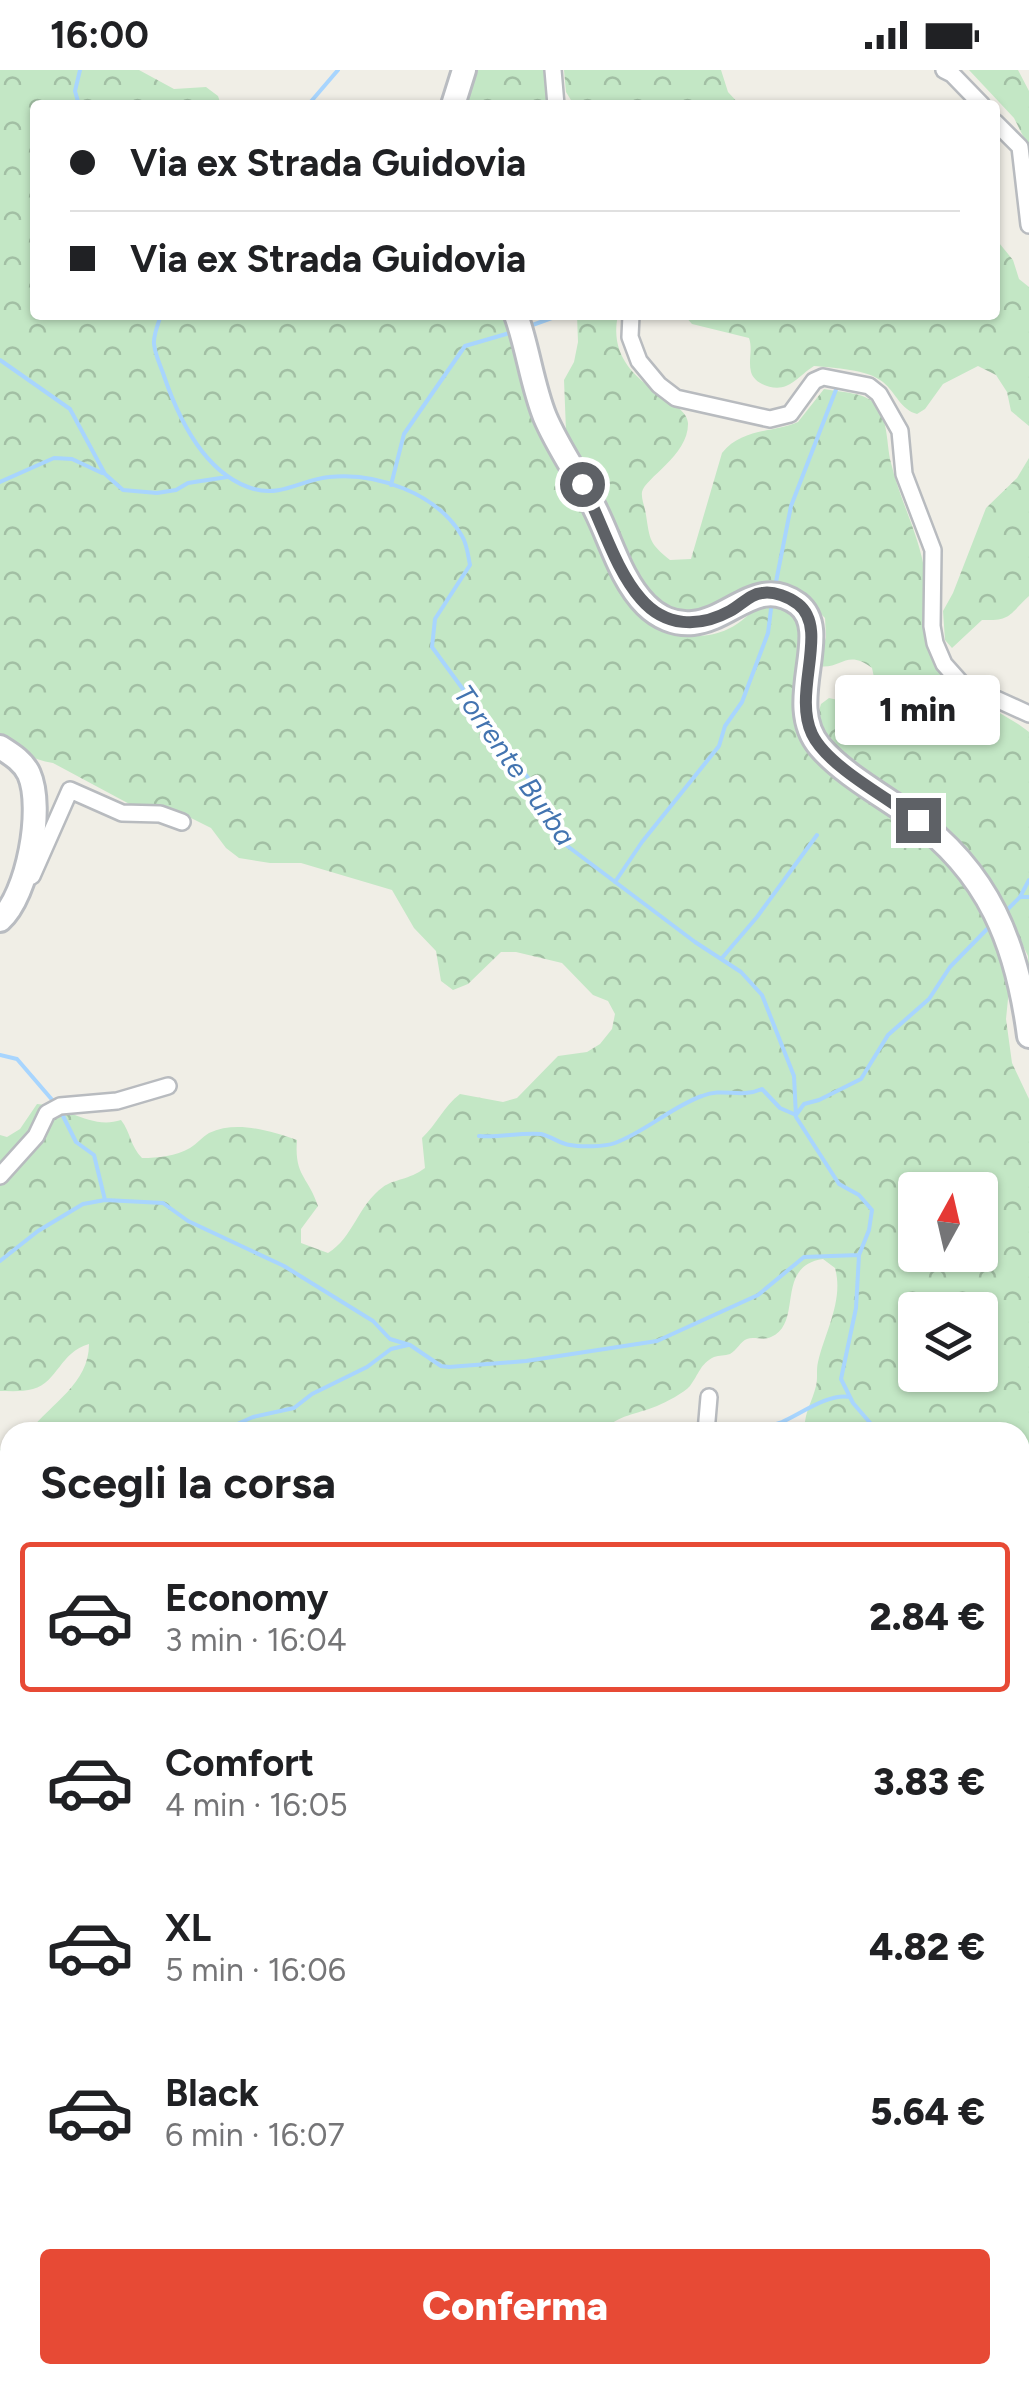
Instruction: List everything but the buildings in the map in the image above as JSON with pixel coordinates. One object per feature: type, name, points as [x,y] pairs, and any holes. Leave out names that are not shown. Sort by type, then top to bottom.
[{"type":"street","points":[[455,100],[464,70]]},
{"type":"street","points":[[553,70],[556,100]]},
{"type":"street","points":[[944,70],[977,100]]},
{"type":"street","points":[[1000,127],[1020,147],[1029,225]]},
{"type":"street","points":[[517,320],[546,419],[637,596],[659,616],[692,623],[726,613],[764,592],[798,604],[812,624],[805,698],[808,723],[819,746],[918,820],[957,856],[990,899],[1012,948],[1029,1036]]},
{"type":"street","points":[[631,320],[630,337],[639,362],[676,398],[770,420],[790,414],[814,382],[823,377],[869,386],[879,394],[900,431],[904,474],[933,550],[932,626],[939,654],[961,683],[1029,714]]},
{"type":"street","points":[[0,746],[20,761],[30,776],[34,804],[32,841],[17,895],[0,920]]},
{"type":"street","points":[[17,895],[32,876],[70,790],[122,813],[160,814],[182,822]]},
{"type":"street","points":[[0,1176],[25,1150],[47,1112],[60,1106],[117,1102],[168,1086]]},
{"type":"street","points":[[707,1422],[709,1397]]},
{"type":"green space","points":[[0,70],[139,70],[174,89],[206,87],[219,100],[30,100],[30,320],[505,320],[664,630],[696,636],[720,632],[776,599],[804,622],[800,711],[877,800],[957,874],[985,914],[1004,955],[1012,1063],[1029,1099],[1029,1422],[806,1422],[837,1292],[835,1268],[823,1259],[799,1272],[781,1330],[768,1338],[747,1339],[730,1354],[714,1357],[684,1392],[614,1422],[38,1422],[76,1382],[83,1371],[89,1344],[72,1353],[41,1385],[25,1391],[0,1391],[0,1135],[7,1137],[20,1129],[37,1104],[99,1122],[121,1120],[142,1158],[179,1153],[209,1133],[231,1127],[265,1130],[297,1140],[300,1169],[318,1206],[301,1229],[301,1243],[328,1253],[344,1239],[374,1194],[387,1184],[425,1168],[422,1138],[460,1094],[503,1102],[517,1098],[558,1056],[587,1052],[600,1044],[612,1029],[615,1014],[608,1001],[593,995],[562,963],[516,952],[501,952],[468,984],[453,990],[441,981],[436,951],[414,928],[392,890],[301,863],[239,858],[211,828],[183,814],[159,804],[135,807],[53,763],[24,753],[0,733]]},
{"type":"green space","points":[[478,70],[546,70],[549,100],[467,100]]},
{"type":"green space","points":[[564,70],[721,70],[728,92],[735,100],[571,100]]},
{"type":"green space","points":[[969,70],[1018,70],[1029,91],[1029,148],[1014,118]]},
{"type":"green space","points":[[1000,244],[1013,260],[1019,279],[1029,287],[1029,426],[1011,411],[1007,392],[996,375],[978,366],[943,384],[917,414],[903,405],[883,382],[850,370],[814,366],[786,386],[765,385],[751,372],[749,338],[688,320],[1000,320]]},
{"type":"green space","points":[[577,320],[618,320],[617,338],[623,357],[634,373],[684,414],[688,423],[682,445],[642,492],[652,540],[670,560],[691,559],[722,453],[730,445],[748,435],[798,422],[824,389],[858,395],[875,404],[883,418],[895,477],[922,560],[927,632],[936,665],[965,693],[1029,732],[1029,977],[1028,956],[995,889],[967,852],[828,741],[818,714],[821,704],[829,698],[860,705],[878,696],[872,668],[863,662],[850,660],[818,666],[826,637],[825,618],[808,601],[775,584],[745,589],[720,606],[690,613],[662,608],[643,585],[566,431],[564,380],[574,362]]},
{"type":"green space","points":[[1029,458],[1029,596],[1005,618],[982,620],[952,648],[945,640],[943,611],[986,508],[1017,478]]},
{"type":"waterway","name":"Torrente Burba","points":[[78,100],[75,91],[80,70]]},
{"type":"waterway","points":[[312,100],[338,70]]},
{"type":"waterway","name":"Torrente Burba","points":[[159,320],[154,344],[169,390],[185,426],[221,471],[237,482],[264,491],[329,477],[385,482],[421,497],[451,521],[464,539],[470,565],[435,619],[432,647],[545,801],[566,845],[741,972],[762,995],[794,1076],[796,1117],[839,1184],[859,1195],[872,1210],[859,1255],[856,1308],[841,1379],[853,1403],[869,1422]]},
{"type":"waterway","points":[[527,327],[546,320]]},
{"type":"waterway","points":[[391,485],[404,434],[465,346],[513,332]]},
{"type":"waterway","points":[[0,360],[70,409],[105,474],[123,490],[157,493],[227,477]]},
{"type":"waterway","points":[[775,587],[791,506],[837,387]]},
{"type":"waterway","points":[[0,482],[54,458],[72,459],[102,473]]},
{"type":"waterway","points":[[615,882],[719,746],[725,726],[742,702],[768,633],[772,601]]},
{"type":"waterway","points":[[722,958],[817,835]]},
{"type":"waterway","points":[[1020,897],[1029,880]]},
{"type":"waterway","points":[[1006,911],[1020,897],[1029,897]]},
{"type":"waterway","points":[[479,1136],[541,1134],[570,1145],[605,1145],[627,1138],[702,1096],[762,1089],[780,1108],[796,1115],[804,1104],[861,1079],[888,1035],[929,999],[950,967],[992,924]]},
{"type":"waterway","points":[[0,1055],[17,1059],[54,1102]]},
{"type":"waterway","points":[[60,1110],[76,1142],[94,1155],[105,1200]]},
{"type":"waterway","points":[[0,1261],[38,1231],[83,1204],[105,1200],[163,1203],[188,1221],[284,1266],[373,1321],[390,1339],[410,1345],[441,1366],[449,1367],[526,1361],[657,1341],[758,1295],[804,1257],[859,1255]]},
{"type":"waterway","points":[[242,1422],[294,1408],[391,1349],[408,1345]]},
{"type":"waterway","points":[[782,1422],[825,1401],[850,1397]]},
{"type":"route","points":[[582,484],[637,596],[659,616],[692,623],[710,619],[764,592],[798,604],[812,624],[804,685],[813,736],[831,756],[918,820]]}]
